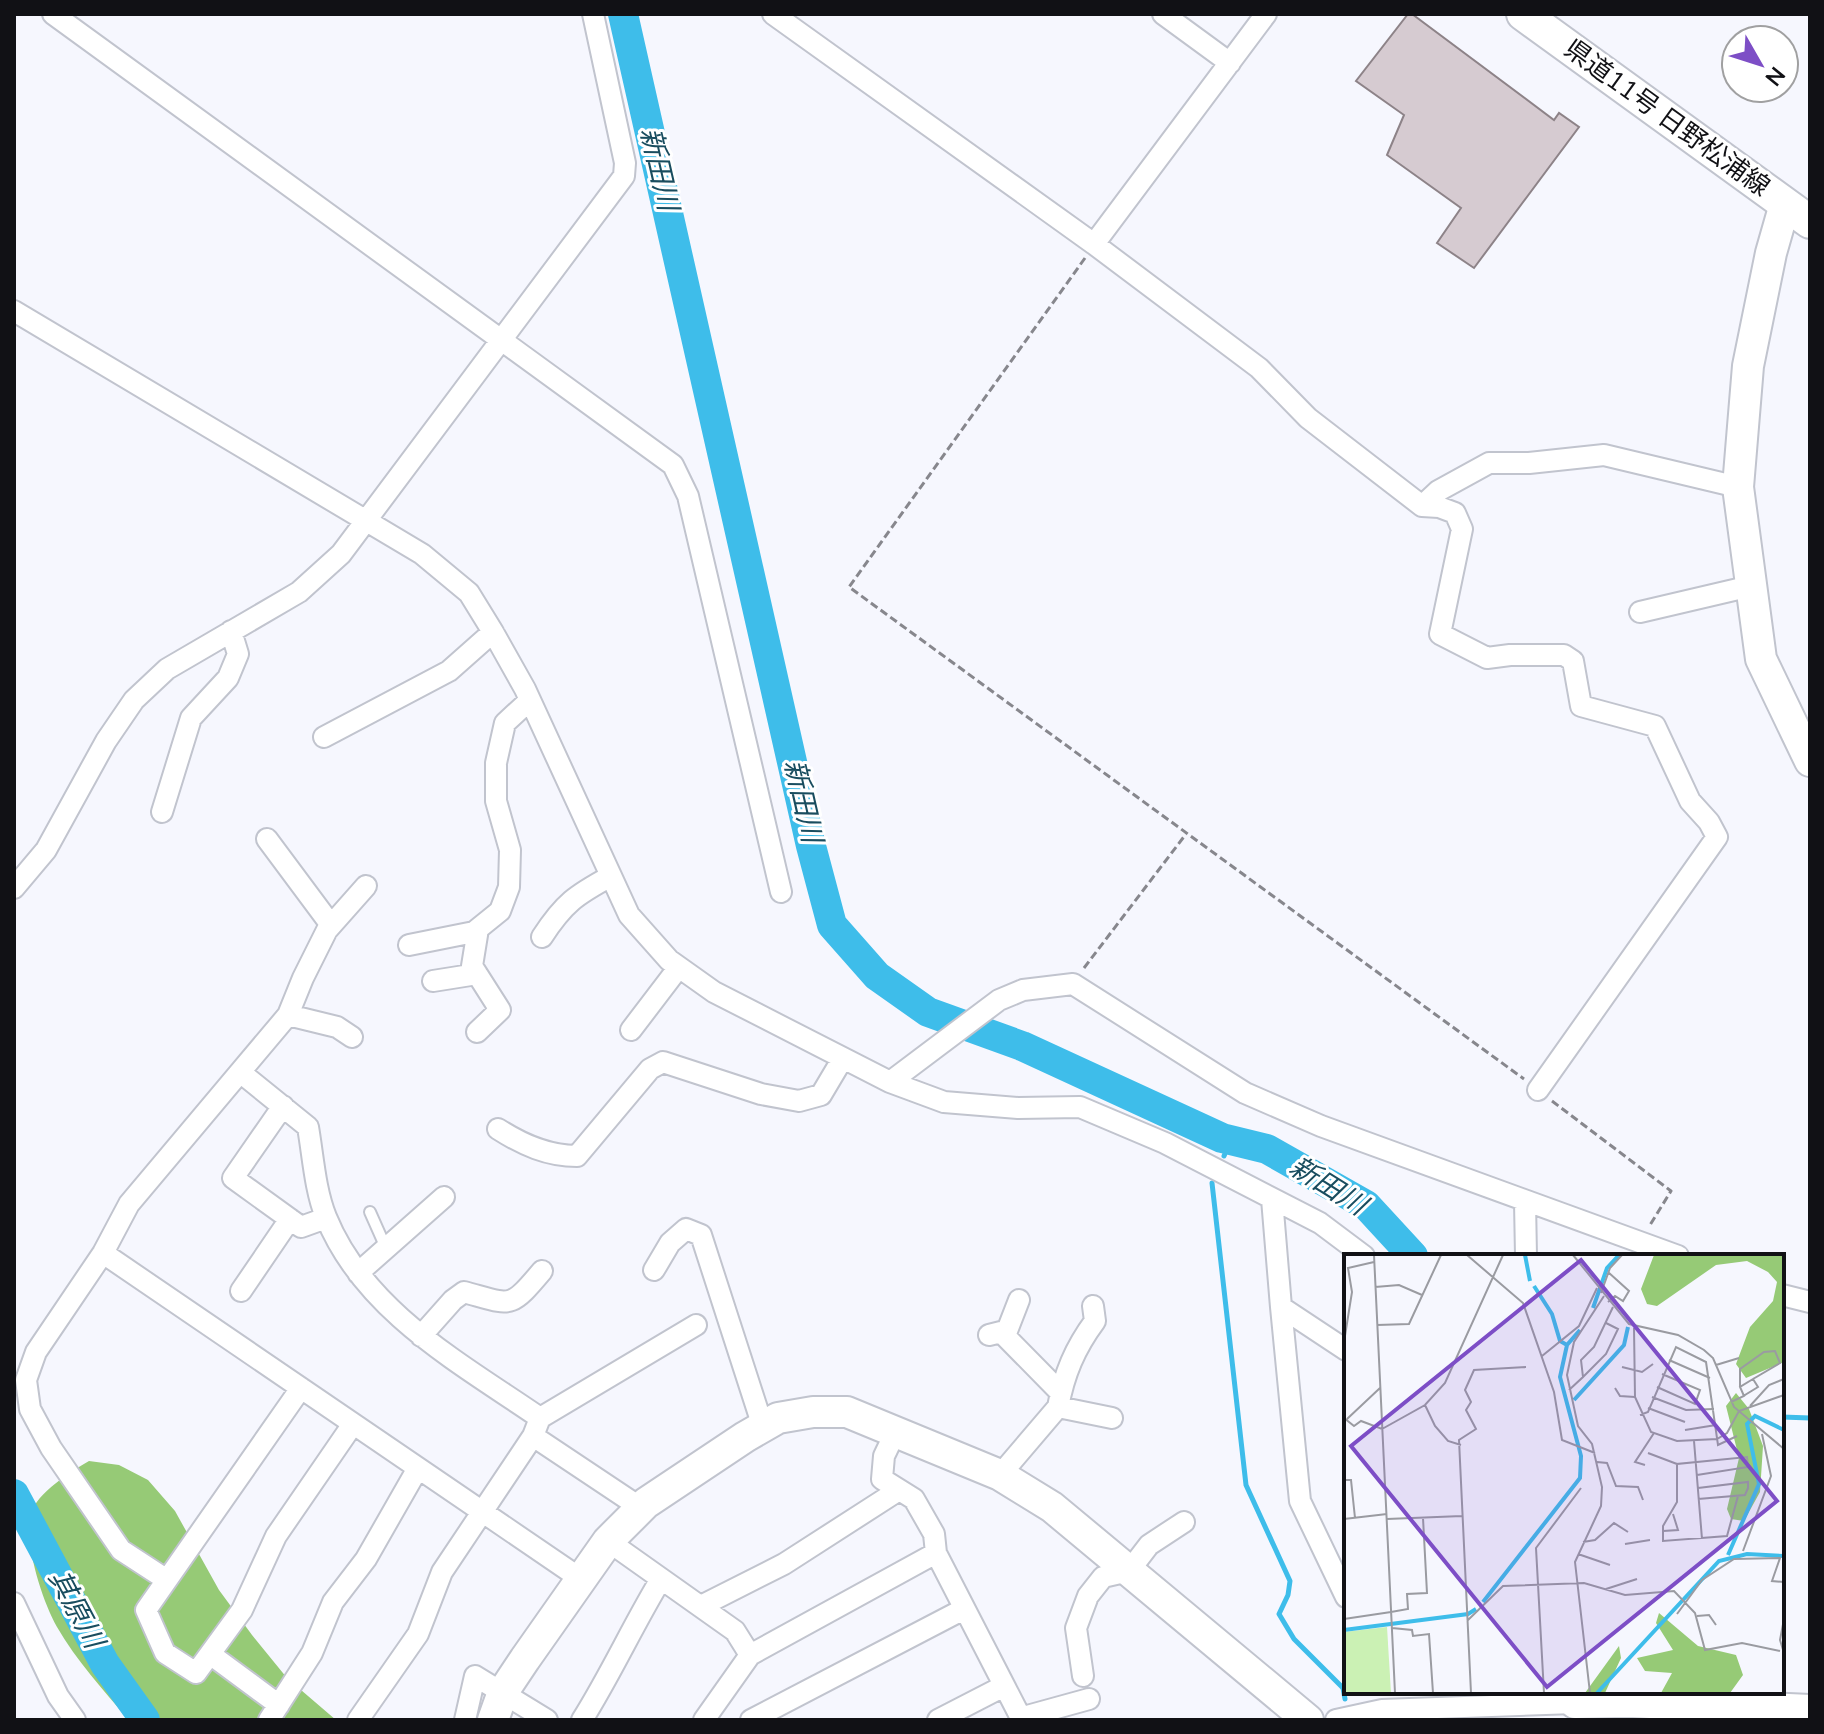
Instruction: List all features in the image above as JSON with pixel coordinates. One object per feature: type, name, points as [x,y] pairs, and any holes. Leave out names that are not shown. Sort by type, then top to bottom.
[{"type":"main road","name":"県道11号 日野松浦線","points":[[1523,14],[1802,207]]},
{"type":"street","points":[[53,14],[673,465],[688,496],[781,892]]},
{"type":"street","points":[[14,888],[46,850],[106,741],[134,700],[167,669],[299,592],[341,554],[624,176],[625,163],[593,14]]},
{"type":"street","points":[[773,14],[1094,244],[1259,368],[1308,418],[1422,506],[1439,507],[1455,513],[1462,529],[1440,634],[1487,658],[1564,655],[1573,661],[1581,706],[1655,726],[1690,801],[1709,822],[1717,837],[1538,1090]]},
{"type":"street","points":[[1163,14],[1230,63]]},
{"type":"street","points":[[1094,244],[1266,14]]},
{"type":"street","points":[[1802,207],[1771,253],[1748,366],[1738,487],[1761,659],[1810,761]]},
{"type":"street","points":[[14,311],[422,554],[469,593],[530,700],[629,915],[669,960],[714,992],[890,1082],[944,1102],[1018,1108],[1080,1107],[1165,1143],[1320,1223],[1361,1254]]},
{"type":"street","points":[[1422,506],[1438,491],[1489,463],[1529,463],[1604,455],[1738,487]]},
{"type":"street","points":[[1640,612],[1751,586]]},
{"type":"street","points":[[162,812],[191,718],[228,678],[238,654],[231,631]]},
{"type":"street","points":[[324,737],[356,729],[449,671],[493,632]]},
{"type":"street","points":[[409,945],[478,929],[500,911],[509,887],[510,850],[496,801],[496,763],[505,723],[530,700]]},
{"type":"street","points":[[267,839],[331,925]]},
{"type":"street","points":[[542,937],[573,897],[611,876]]},
{"type":"street","points":[[167,1580],[121,1550],[51,1448],[30,1409],[26,1380],[36,1352],[103,1253],[129,1204],[288,1015],[303,978],[331,925],[366,886]]},
{"type":"street","points":[[477,1032],[500,1010],[472,966],[478,929]]},
{"type":"street","points":[[631,1030],[679,967]]},
{"type":"street","points":[[433,981],[477,974]]},
{"type":"street","points":[[890,1082],[999,1000],[1023,990],[1073,984],[1245,1093],[1321,1126],[1673,1254]]},
{"type":"street","points":[[288,1015],[337,1027],[352,1037]]},
{"type":"street","points":[[498,1129],[521,1144],[560,1156],[577,1156],[650,1069],[663,1062],[761,1094],[799,1101],[821,1095],[843,1058]]},
{"type":"street","points":[[240,1072],[308,1127],[326,1218],[339,1247],[358,1273],[421,1336],[641,1508]]},
{"type":"street","points":[[283,1106],[233,1178],[301,1227],[326,1218]]},
{"type":"street","points":[[358,1273],[444,1197]]},
{"type":"street","points":[[1272,1199],[1300,1501],[1344,1593]]},
{"type":"street","points":[[1525,1202],[1526,1254]]},
{"type":"street","points":[[241,1291],[290,1219]]},
{"type":"street","points":[[654,1270],[670,1243],[686,1229],[701,1235],[763,1427]]},
{"type":"street","points":[[103,1253],[581,1579]]},
{"type":"street","points":[[421,1336],[464,1292],[506,1303],[518,1299],[542,1271]]},
{"type":"street","points":[[1784,1296],[1810,1302]]},
{"type":"street","points":[[1019,1300],[997,1335],[1060,1400],[1112,1418]]},
{"type":"street","points":[[1281,1307],[1344,1349]]},
{"type":"street","points":[[1000,1475],[1060,1400],[1063,1378],[1078,1344],[1099,1310]]},
{"type":"street","points":[[358,1720],[418,1634],[442,1572],[484,1513],[537,1427],[696,1325]]},
{"type":"street","points":[[301,1388],[146,1610],[165,1653],[196,1673],[242,1610],[276,1536],[353,1424]]},
{"type":"street","points":[[498,1706],[608,1541],[641,1508],[778,1418],[847,1412],[1000,1475],[1052,1507],[1308,1720]]},
{"type":"street","points":[[896,1431],[884,1456],[882,1479],[914,1499],[928,1522],[934,1534],[936,1553],[1021,1719],[1089,1699]]},
{"type":"street","points":[[210,1654],[274,1712],[312,1653],[333,1602],[366,1559],[418,1468]]},
{"type":"street","points":[[701,1606],[784,1564],[899,1490]]},
{"type":"street","points":[[1083,1676],[1076,1628],[1088,1596],[1103,1577],[1129,1571],[1149,1545],[1184,1522]]},
{"type":"street","points":[[608,1541],[735,1631],[750,1655]]},
{"type":"street","points":[[704,1720],[750,1655],[936,1553]]},
{"type":"street","points":[[582,1720],[609,1679],[634,1623],[661,1579]]},
{"type":"street","points":[[14,1603],[58,1696],[75,1720]]},
{"type":"street","points":[[751,1720],[964,1609]]},
{"type":"street","points":[[465,1720],[475,1676],[498,1706],[547,1720]]},
{"type":"street","points":[[938,1720],[1004,1686]]},
{"type":"street","points":[[1336,1720],[1382,1710],[1485,1699],[1532,1712],[1606,1702],[1810,1710]]},
{"type":"lane","points":[[370,1212],[386,1248]]},
{"type":"path","points":[[1094,244],[849,587],[1538,1090],[1671,1191],[1640,1242]]},
{"type":"path","points":[[1073,984],[1186,834]]},
{"type":"green space","points":[[89,1461],[119,1465],[148,1480],[175,1511],[219,1590],[252,1635],[287,1678],[336,1720],[129,1720],[57,1627],[40,1588],[32,1556],[29,1527],[34,1506],[56,1483]]},
{"type":"building","points":[[1408,14],[1554,120],[1559,113],[1579,127],[1474,268],[1437,243],[1461,208],[1387,155],[1404,115],[1356,81]]},
{"type":"waterway","name":"新田川","points":[[623,14],[811,846],[832,925],[877,976],[928,1012],[1022,1046],[1222,1138],[1267,1149],[1366,1205],[1411,1254]]},
{"type":"waterway","points":[[1224,1156],[1231,1140]]},
{"type":"waterway","points":[[1212,1183],[1246,1485],[1290,1581],[1288,1595],[1279,1614],[1294,1639],[1343,1688],[1344,1694]]},
{"type":"waterway","points":[[1784,1417],[1810,1418]]},
{"type":"waterway","name":"其原川","points":[[14,1494],[105,1664],[145,1720]]},
{"type":"waterway","points":[[1344,1694],[1345,1699]]}]
